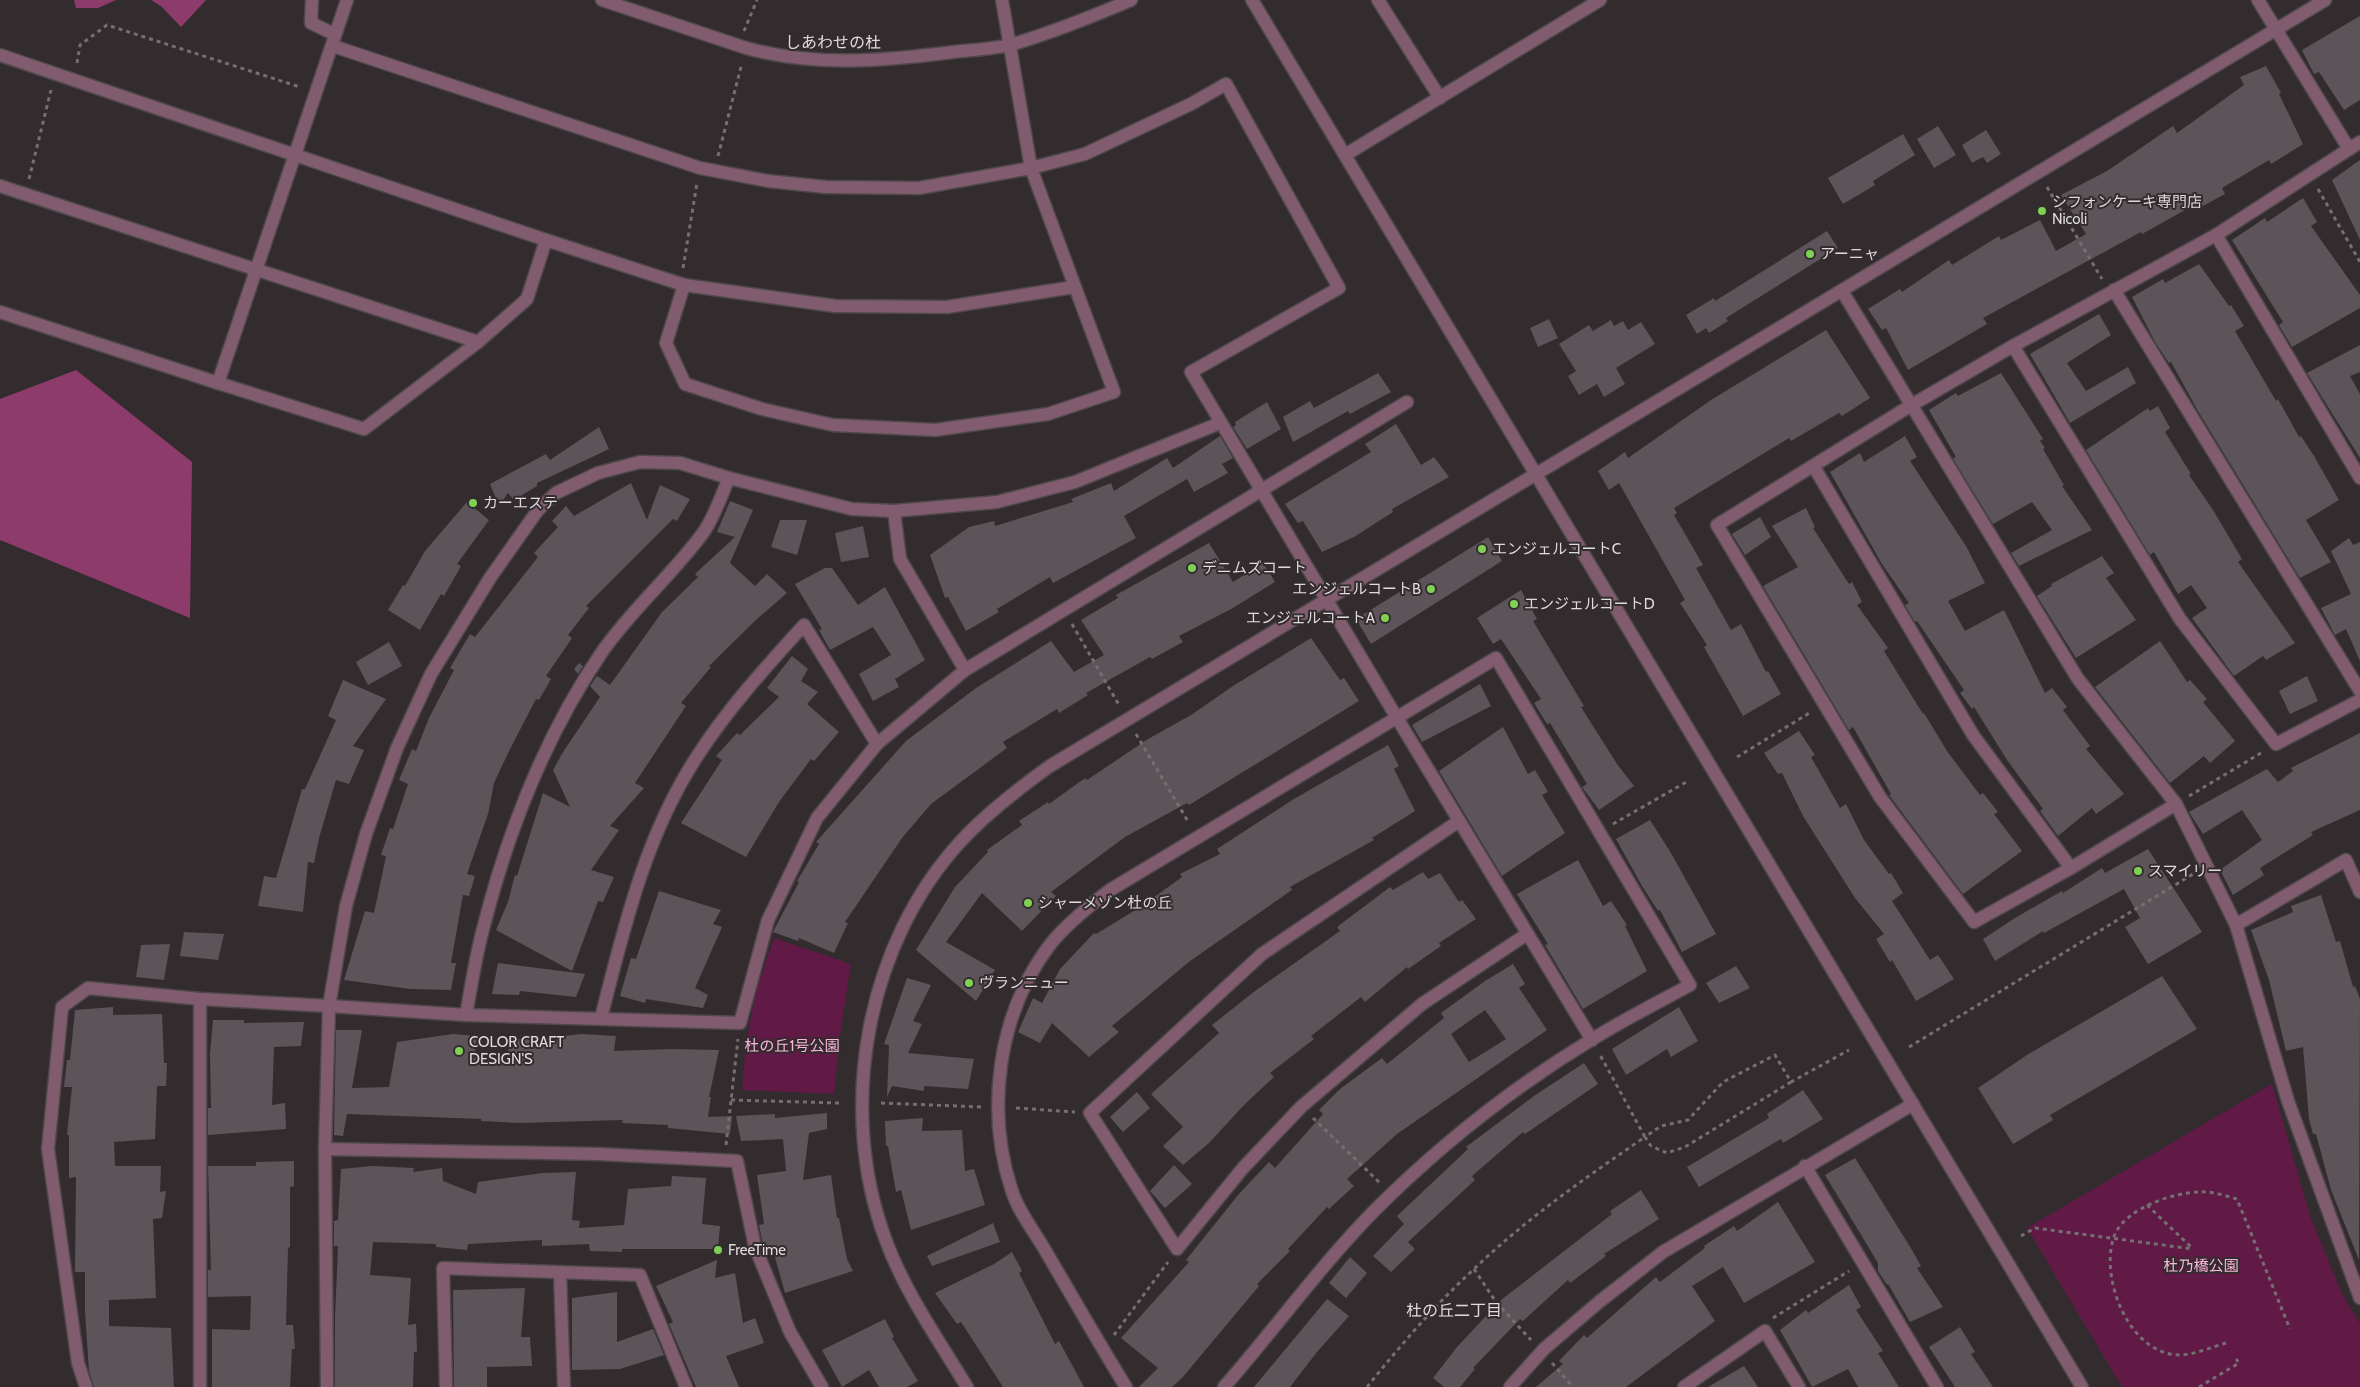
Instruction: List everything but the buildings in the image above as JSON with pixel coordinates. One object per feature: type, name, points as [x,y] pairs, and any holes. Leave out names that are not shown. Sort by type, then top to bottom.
[{"type":"street","points":[[312,0],[311,23],[333,40],[700,168],[768,181],[826,187],[919,188],[1031,168],[1085,154],[1192,104],[1226,84],[1339,288],[1191,372],[1592,1040]]},
{"type":"street","points":[[218,383],[347,0]]},
{"type":"street","points":[[602,0],[763,53],[827,61],[871,61],[1008,45],[1082,20],[1131,0]]},
{"type":"street","points":[[682,284],[666,343],[685,384],[762,409],[833,424],[934,430],[1048,414],[1114,392],[1031,168],[1008,45],[1002,0]]},
{"type":"street","points":[[1252,0],[2082,1387]]},
{"type":"street","points":[[1378,0],[1440,98]]},
{"type":"street","points":[[1345,155],[1600,0]]},
{"type":"street","points":[[2258,0],[2348,149]]},
{"type":"street","points":[[967,1387],[906,1286],[884,1238],[868,1181],[862,1104],[865,1048],[878,990],[895,945],[926,886],[960,842],[1002,800],[1050,766],[2325,0]]},
{"type":"street","points":[[0,56],[682,284],[835,306],[947,307],[1074,287]]},
{"type":"street","points":[[2176,804],[2071,868],[1974,922],[1880,797],[1717,525],[1814,467],[1910,406],[2013,346],[2216,235],[2360,142]]},
{"type":"street","points":[[0,186],[478,342]]},
{"type":"street","points":[[2216,235],[2360,478]]},
{"type":"street","points":[[0,312],[364,429],[478,342],[527,299],[546,240]]},
{"type":"street","points":[[1842,291],[1910,406],[2078,679],[2176,804],[2236,925],[2288,1101],[2360,1298]]},
{"type":"street","points":[[2112,292],[2360,692]]},
{"type":"street","points":[[2013,346],[2180,619],[2276,744],[2360,700]]},
{"type":"street","points":[[86,1387],[78,1363],[48,1149],[62,1007],[88,988],[200,999],[466,1015],[740,1024],[768,920],[817,818],[877,744],[965,670],[1262,492],[1407,402]]},
{"type":"street","points":[[327,1387],[324,1149],[329,1006],[346,906],[366,834],[397,748],[431,674],[490,578],[538,510],[556,493],[576,482],[598,472],[640,462],[680,463],[729,478],[852,508],[894,511],[997,502],[1067,484],[1220,423]]},
{"type":"street","points":[[1814,467],[1973,736],[2071,868]]},
{"type":"street","points":[[466,1015],[481,935],[504,851],[537,767],[574,697],[602,652],[632,612],[704,532],[729,478]]},
{"type":"street","points":[[894,511],[900,559],[965,670]]},
{"type":"street","points":[[601,1018],[628,910],[660,823],[699,753],[747,688],[804,625],[877,744]]},
{"type":"street","points":[[1126,1387],[1012,1193],[1001,1143],[998,1107],[1001,1066],[1011,1017],[1025,983],[1050,945],[1091,905],[1110,890],[1496,658],[1690,984],[1592,1040],[1481,1116],[1430,1158],[1392,1194],[1325,1265],[1263,1343],[1224,1387]]},
{"type":"street","points":[[1459,821],[1262,954],[1090,1113],[1177,1249],[1242,1168],[1301,1107],[1422,1004],[1527,934]]},
{"type":"street","points":[[2236,925],[2346,860],[2360,892]]},
{"type":"street","points":[[200,999],[200,1387]]},
{"type":"street","points":[[1510,1387],[1542,1352],[1599,1302],[1663,1252],[1913,1104]]},
{"type":"street","points":[[324,1149],[598,1154],[737,1161],[755,1248],[790,1332],[822,1387]]},
{"type":"street","points":[[1806,1166],[1937,1387]]},
{"type":"street","points":[[446,1387],[443,1268],[560,1274],[640,1275],[686,1387]]},
{"type":"street","points":[[560,1274],[564,1387]]},
{"type":"street","points":[[1684,1387],[1765,1331],[1799,1387]]},
{"type":"path","points":[[714,171],[742,47],[757,0]]},
{"type":"path","points":[[73,80],[80,45],[106,25],[316,92]]},
{"type":"path","points":[[25,194],[55,74]]},
{"type":"path","points":[[682,284],[700,168]]},
{"type":"path","points":[[2309,174],[2360,262]]},
{"type":"path","points":[[2047,187],[2112,292]]},
{"type":"path","points":[[1064,610],[1119,706]]},
{"type":"path","points":[[1737,757],[1824,704]]},
{"type":"path","points":[[1134,731],[1198,837]]},
{"type":"path","points":[[2176,804],[2276,744]]},
{"type":"path","points":[[1600,832],[1688,781]]},
{"type":"path","points":[[1909,1047],[2206,866]]},
{"type":"path","points":[[737,1161],[726,1146],[740,1024]]},
{"type":"path","points":[[1592,1040],[1645,1137],[1652,1146],[1667,1153],[1685,1147],[1791,1082],[1849,1050]]},
{"type":"path","points":[[1367,1387],[1439,1304],[1474,1269],[1575,1185],[1661,1126],[1688,1120],[1723,1082],[1775,1055],[1791,1082]]},
{"type":"path","points":[[731,1100],[839,1104]]},
{"type":"path","points":[[1301,1107],[1392,1194]]},
{"type":"path","points":[[2226,1343],[2179,1355],[2164,1353],[2146,1344],[2132,1329],[2116,1296],[2111,1252],[2114,1238],[2123,1222],[2148,1205],[2201,1192],[2238,1199],[2290,1330]]},
{"type":"path","points":[[2021,1236],[2035,1228],[2193,1249],[2148,1205]]},
{"type":"path","points":[[1103,1350],[1177,1249]]},
{"type":"path","points":[[1765,1331],[1774,1318],[1862,1262]]},
{"type":"path","points":[[1474,1269],[1496,1302],[1573,1387]]},
{"type":"path","points":[[2199,1387],[2238,1363],[2236,1359]]},
{"type":"green space","name":"杜の丘1号公園","points":[[774,938],[851,964],[840,1034],[834,1094],[742,1090],[746,1044],[756,991]]},
{"type":"green space","name":"杜乃橋公園","points":[[2272,1084],[2310,1216],[2342,1294],[2360,1324],[2360,1387],[2122,1387],[2027,1228]]},
{"type":"shaded area","points":[[74,0],[116,0],[98,8],[76,8]]},
{"type":"shaded area","points":[[151,0],[206,0],[181,27],[162,7]]},
{"type":"shaded area","points":[[76,370],[192,462],[190,618],[0,540],[0,399]]},
{"type":"place","name":"シフォンケーキ専門店 Nicoli","points":[[2042,211]]},
{"type":"place","name":"アーニャ","points":[[1810,254]]},
{"type":"place","name":"カーエステ","points":[[473,503]]},
{"type":"place","name":"エンジェルコートC","points":[[1482,549]]},
{"type":"place","name":"デニムズコート","points":[[1192,568]]},
{"type":"place","name":"エンジェルコートB","points":[[1431,589]]},
{"type":"place","name":"エンジェルコートD","points":[[1514,604]]},
{"type":"place","name":"エンジェルコートA","points":[[1385,618]]},
{"type":"place","name":"スマイリー","points":[[2138,871]]},
{"type":"place","name":"シャーメゾン杜の丘","points":[[1028,903]]},
{"type":"place","name":"ヴランニュー","points":[[969,983]]},
{"type":"place","name":"COLOR CRAFT DESIGN'S","points":[[459,1051]]},
{"type":"place","name":"FreeTime","points":[[718,1250]]},
{"type":"district","name":"しあわせの杜","points":[[833,42]]},
{"type":"district","name":"杜の丘二丁目","points":[[1454,1310]]}]
